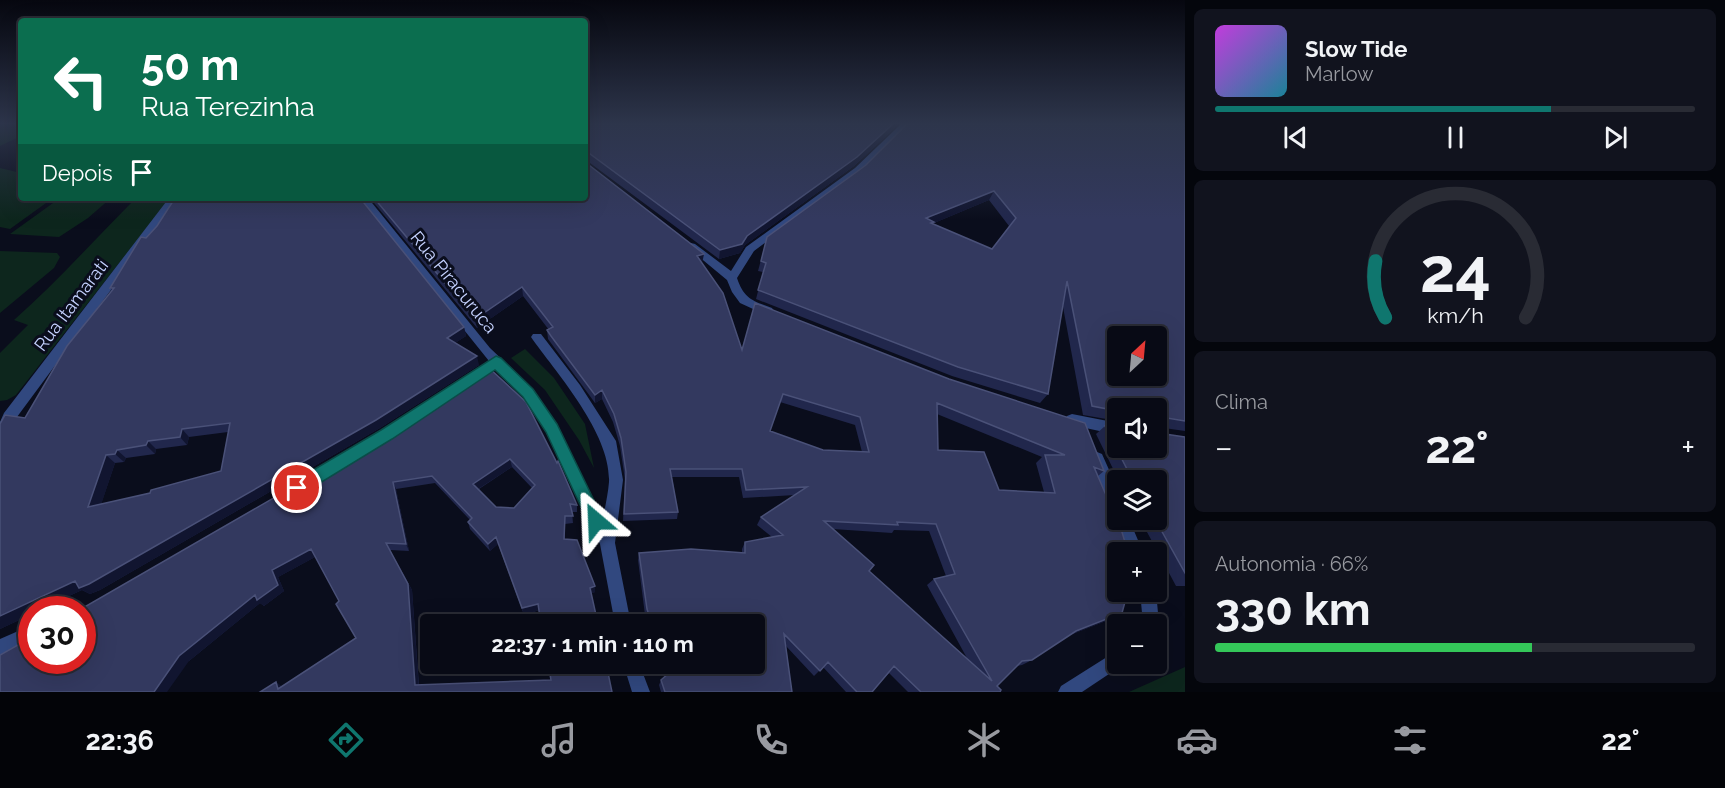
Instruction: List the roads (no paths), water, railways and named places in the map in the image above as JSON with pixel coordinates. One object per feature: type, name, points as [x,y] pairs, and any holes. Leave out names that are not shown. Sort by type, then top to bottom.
[{"type":"street","points":[[732,278],[750,249],[858,170],[872,155]]},
{"type":"street","name":"Rua Itamarati","points":[[0,435],[5,417],[172,201]]},
{"type":"street","name":"Rua Piracuruca","points":[[365,201],[496,362],[528,393],[552,428],[607,543]]},
{"type":"street","points":[[686,243],[732,278],[736,293],[742,301],[775,314]]},
{"type":"street","points":[[537,338],[576,389],[609,441],[615,480],[607,543],[621,614]]},
{"type":"street","points":[[404,422],[496,362]]},
{"type":"street","points":[[1060,417],[1087,435],[1107,483]]},
{"type":"street","points":[[1087,435],[1107,431]]},
{"type":"street","points":[[0,647],[18,639]]},
{"type":"street","points":[[1066,692],[1107,665]]},
{"type":"street","points":[[635,674],[641,692]]}]
